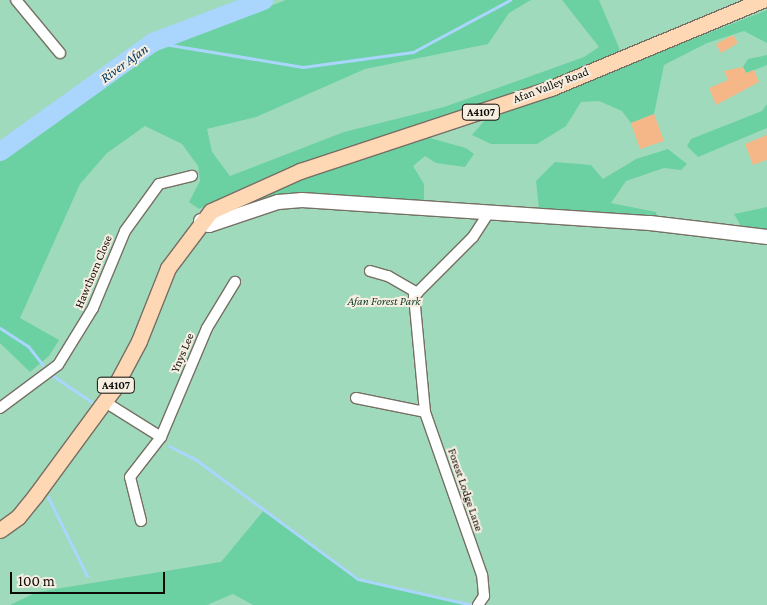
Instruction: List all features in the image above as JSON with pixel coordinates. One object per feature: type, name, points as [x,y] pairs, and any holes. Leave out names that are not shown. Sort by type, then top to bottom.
[{"type":"main road","name":"Afan Valley Road","points":[[201,221],[211,211],[267,183],[551,88],[762,0]]},
{"type":"main road","points":[[201,221],[209,226],[278,202],[302,200],[488,214],[650,223],[767,237]]},
{"type":"main road","name":"A4107","points":[[0,530],[18,517],[105,402],[129,363],[168,268],[201,221]]},
{"type":"street","points":[[16,0],[60,53]]},
{"type":"street","name":"Hawthorn Close","points":[[0,408],[58,366],[93,308],[125,231],[160,184],[192,176]]},
{"type":"street","points":[[370,271],[388,276],[418,293],[474,237],[488,214]]},
{"type":"street","name":"Ynys Lee","points":[[141,521],[130,477],[161,437],[207,328],[235,282]]},
{"type":"street","name":"Forest Lodge Lane","points":[[418,293],[414,296],[425,412],[482,575],[484,596],[478,605]]},
{"type":"street","points":[[356,398],[425,412]]},
{"type":"street","points":[[105,402],[161,437]]},
{"type":"green space","name":"Afan Forest Park","points":[[0,0],[767,0],[767,605],[0,605]]},
{"type":"green space","points":[[286,0],[531,0],[509,13],[488,44],[365,69],[256,117],[207,129],[212,152],[230,176],[344,132],[444,107],[584,57],[599,47],[562,0],[599,0],[620,50],[562,77],[254,183],[199,209],[189,202],[200,181],[198,166],[182,144],[145,126],[107,153],[80,184],[20,318],[59,340],[49,356],[30,372],[0,343],[0,160],[154,50]]},
{"type":"green space","points":[[767,10],[767,43],[744,31],[707,43],[664,65],[654,114],[631,123],[622,111],[599,101],[581,102],[566,126],[537,144],[491,144],[472,135],[484,121]]},
{"type":"green space","points":[[767,55],[767,65],[746,73],[743,67],[748,59]]},
{"type":"green space","points":[[767,104],[767,128],[698,157],[687,146],[691,139],[762,111]]},
{"type":"green space","points":[[430,138],[466,148],[474,154],[465,167],[436,163],[425,156],[413,166],[424,184],[424,201],[298,194],[226,210],[307,175]]},
{"type":"green space","points":[[668,149],[687,164],[681,170],[664,168],[626,181],[611,203],[656,212],[657,217],[539,209],[536,181],[555,162],[591,165],[603,179],[636,159]]},
{"type":"green space","points":[[767,207],[767,229],[741,226],[734,214]]},
{"type":"green space","points":[[264,510],[358,579],[472,605],[253,605],[233,594],[207,605],[10,605],[37,592],[221,562]]},
{"type":"building","points":[[733,35],[738,43],[721,53],[716,44]]},
{"type":"building","points":[[743,67],[746,73],[754,70],[759,82],[716,105],[709,88],[728,80],[724,71]]},
{"type":"building","points":[[654,114],[664,141],[640,149],[631,123]]},
{"type":"building","points":[[767,135],[767,160],[753,165],[745,144]]},
{"type":"waterway","name":"River Afan","points":[[0,151],[152,42],[263,0]]},
{"type":"waterway","points":[[152,42],[303,67],[413,52],[510,0]]},
{"type":"waterway","points":[[0,328],[28,346],[43,365]]},
{"type":"waterway","points":[[53,376],[93,403]]},
{"type":"waterway","points":[[169,446],[195,459],[358,579],[472,605]]},
{"type":"waterway","points":[[48,497],[87,576]]}]
